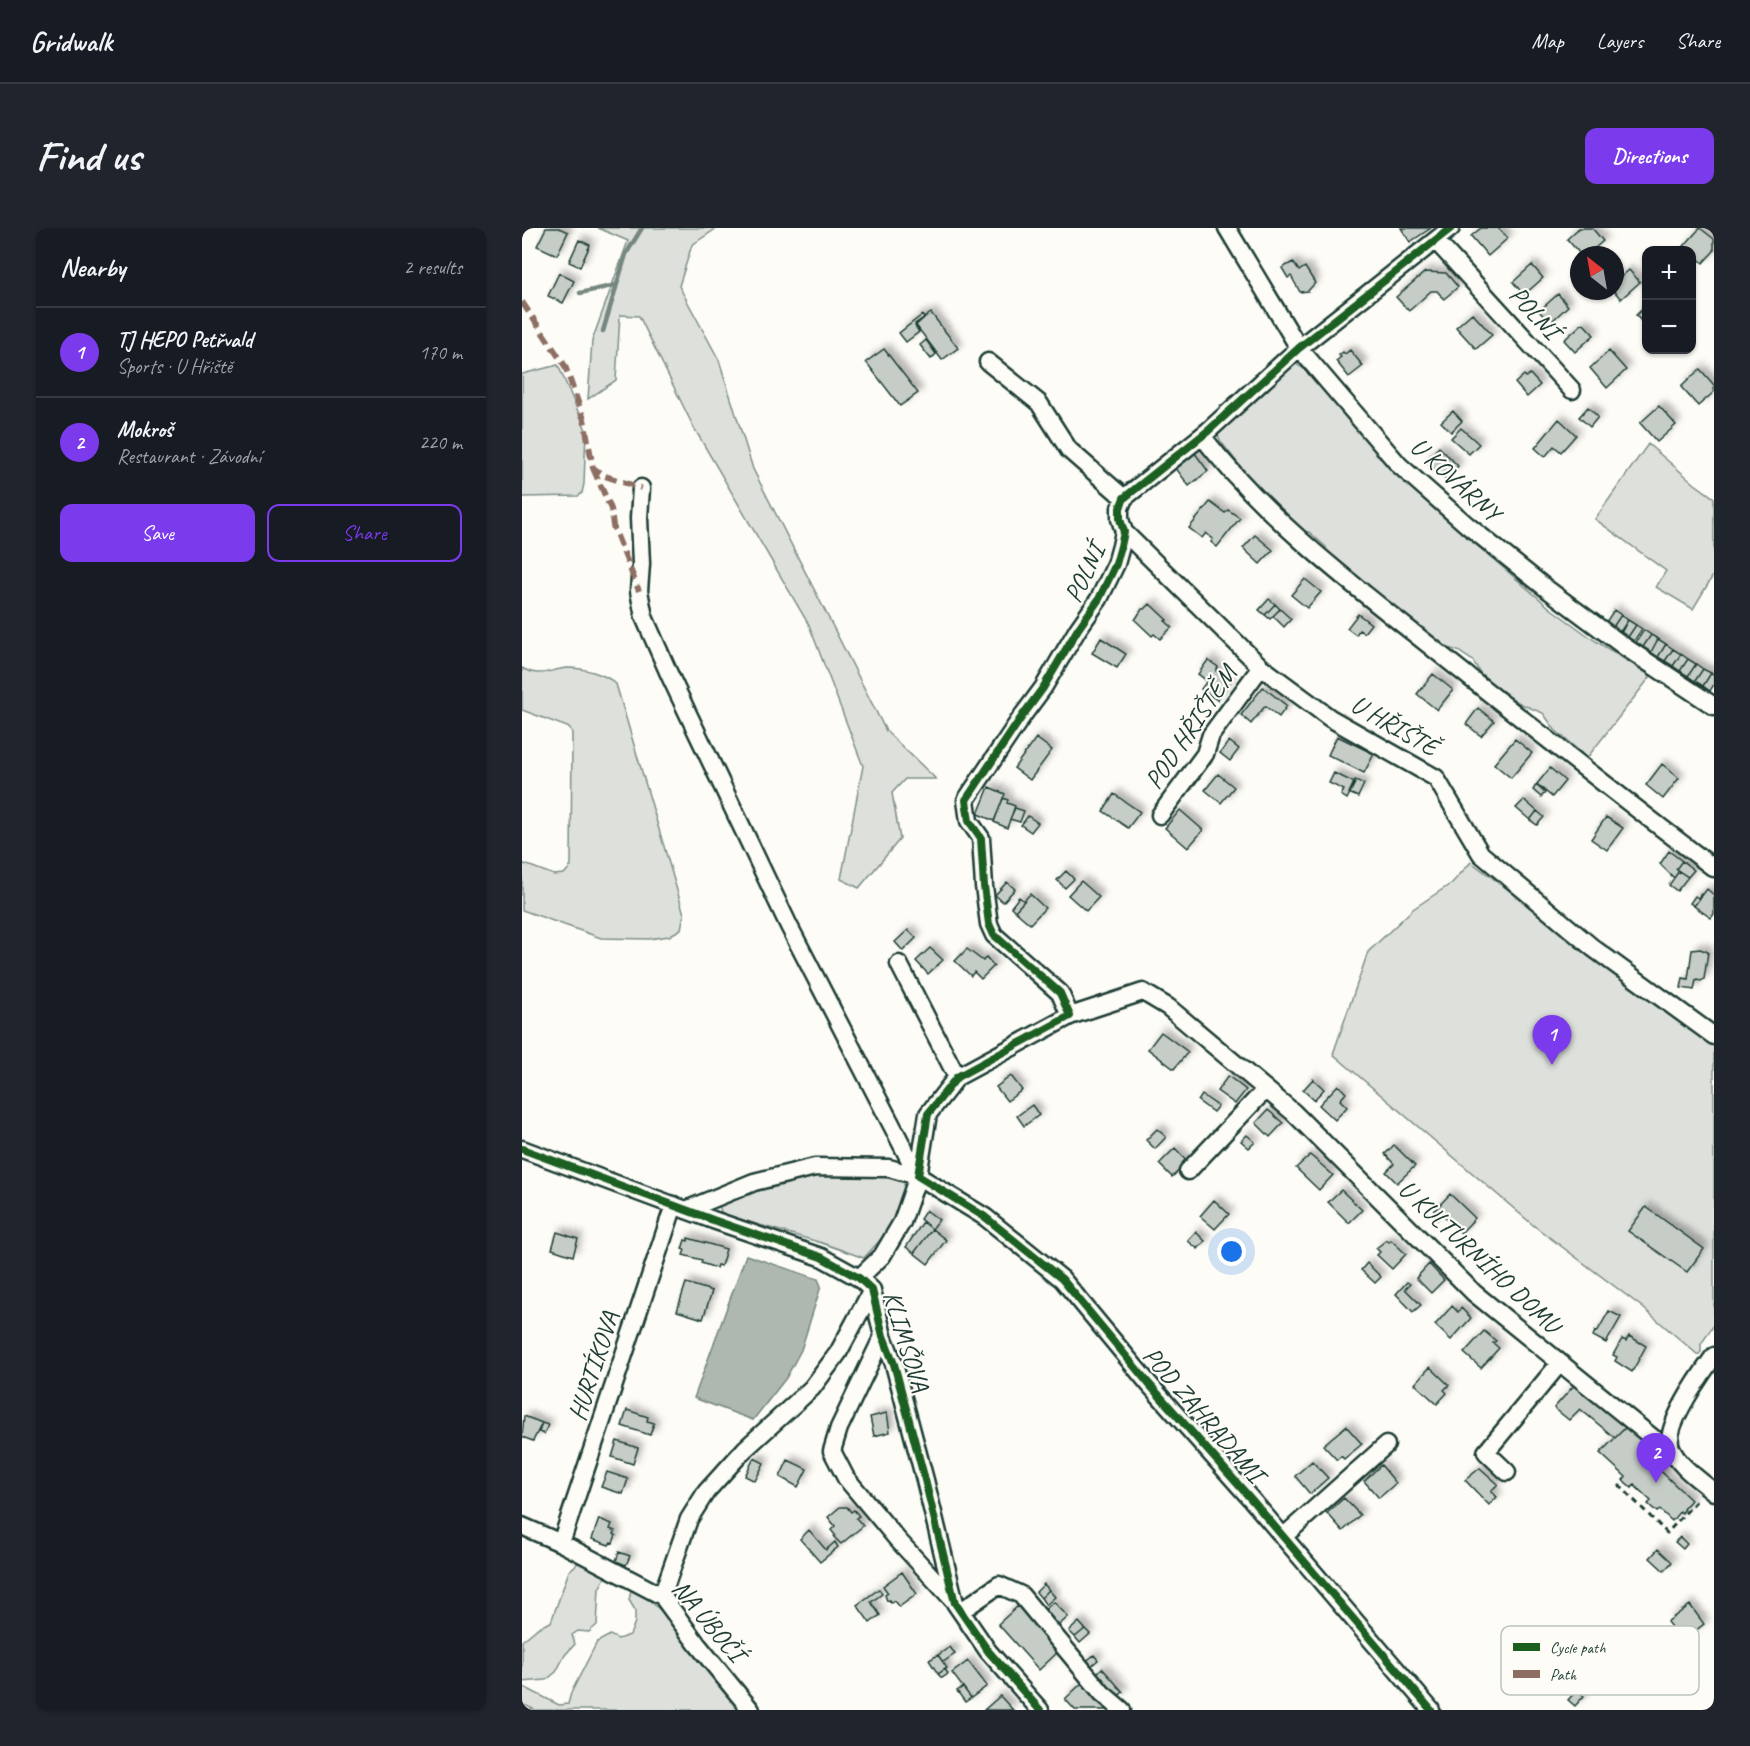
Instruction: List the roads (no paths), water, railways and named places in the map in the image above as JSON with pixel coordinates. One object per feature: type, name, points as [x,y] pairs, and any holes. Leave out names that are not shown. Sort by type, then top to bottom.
[{"type":"street","name":"U KOVÁRNY","points":[[1227,228],[1299,348],[1400,465],[1467,525],[1587,619],[1714,706]]},
{"type":"street","points":[[988,362],[1039,403],[1070,450],[1124,498],[1202,436],[1299,348],[1436,241],[1449,228]]},
{"type":"street","name":"POLNÍ","points":[[1436,241],[1572,390]]},
{"type":"street","points":[[1202,436],[1260,502],[1360,591],[1714,868]]},
{"type":"street","points":[[641,488],[639,591],[644,617],[789,926],[918,1176]]},
{"type":"street","name":"POLNÍ","points":[[1070,1016],[1060,993],[994,935],[989,924],[981,838],[969,821],[966,800],[1043,688],[1099,599],[1116,564],[1124,532],[1120,519],[1120,508],[1124,498]]},
{"type":"street","name":"U HŘIŠTĚ","points":[[1124,532],[1261,667],[1330,718],[1436,778],[1481,854],[1593,948],[1714,1036]]},
{"type":"street","name":"POD HŘIŠTĚM","points":[[1160,815],[1204,754],[1211,735],[1261,667]]},
{"type":"street","points":[[899,964],[957,1077]]},
{"type":"street","name":"U KULTURNÍHO DOMU","points":[[859,1278],[882,1256],[902,1222],[918,1176],[928,1114],[957,1077],[1070,1016],[1143,992],[1168,1007],[1293,1112],[1474,1293],[1653,1438],[1670,1447],[1683,1464],[1711,1490]]},
{"type":"street","points":[[1188,1171],[1265,1090]]},
{"type":"street","name":"KLIMŠOVA","points":[[522,1149],[680,1208],[821,1257],[859,1278],[872,1290],[883,1336],[894,1364],[958,1607]]},
{"type":"street","name":"POD ZAHRADAMI","points":[[680,1208],[754,1182],[815,1167],[889,1168],[918,1176],[985,1217],[1062,1280],[1431,1710]]},
{"type":"street","name":"HURTÍKOVA","points":[[561,1543],[680,1208]]},
{"type":"street","name":"KLIMŠOVA","points":[[662,1596],[689,1519],[706,1492],[723,1471],[766,1428],[812,1389],[838,1353],[872,1290]]},
{"type":"street","name":"KLIMŠOVA","points":[[883,1336],[839,1428],[832,1451],[846,1478],[958,1607],[988,1651],[1040,1710]]},
{"type":"street","points":[[1670,1447],[1671,1430],[1685,1400],[1695,1381],[1714,1356]]},
{"type":"street","points":[[1507,1472],[1486,1452],[1560,1363]]},
{"type":"street","points":[[1283,1537],[1386,1445]]},
{"type":"street","name":"NA ÚBOČÍ","points":[[522,1526],[561,1543],[662,1596],[697,1644],[751,1710]]},
{"type":"street","points":[[958,1607],[999,1585],[1020,1595],[1102,1693],[1122,1710]]},
{"type":"waterway","points":[[603,331],[626,254],[642,228]]},
{"type":"waterway","points":[[580,293],[616,285]]},
{"type":"place","name":"TJ HEPO Petřvald","points":[[1552,1065]]},
{"type":"place","name":"Mokroš","points":[[1656,1483]]}]
